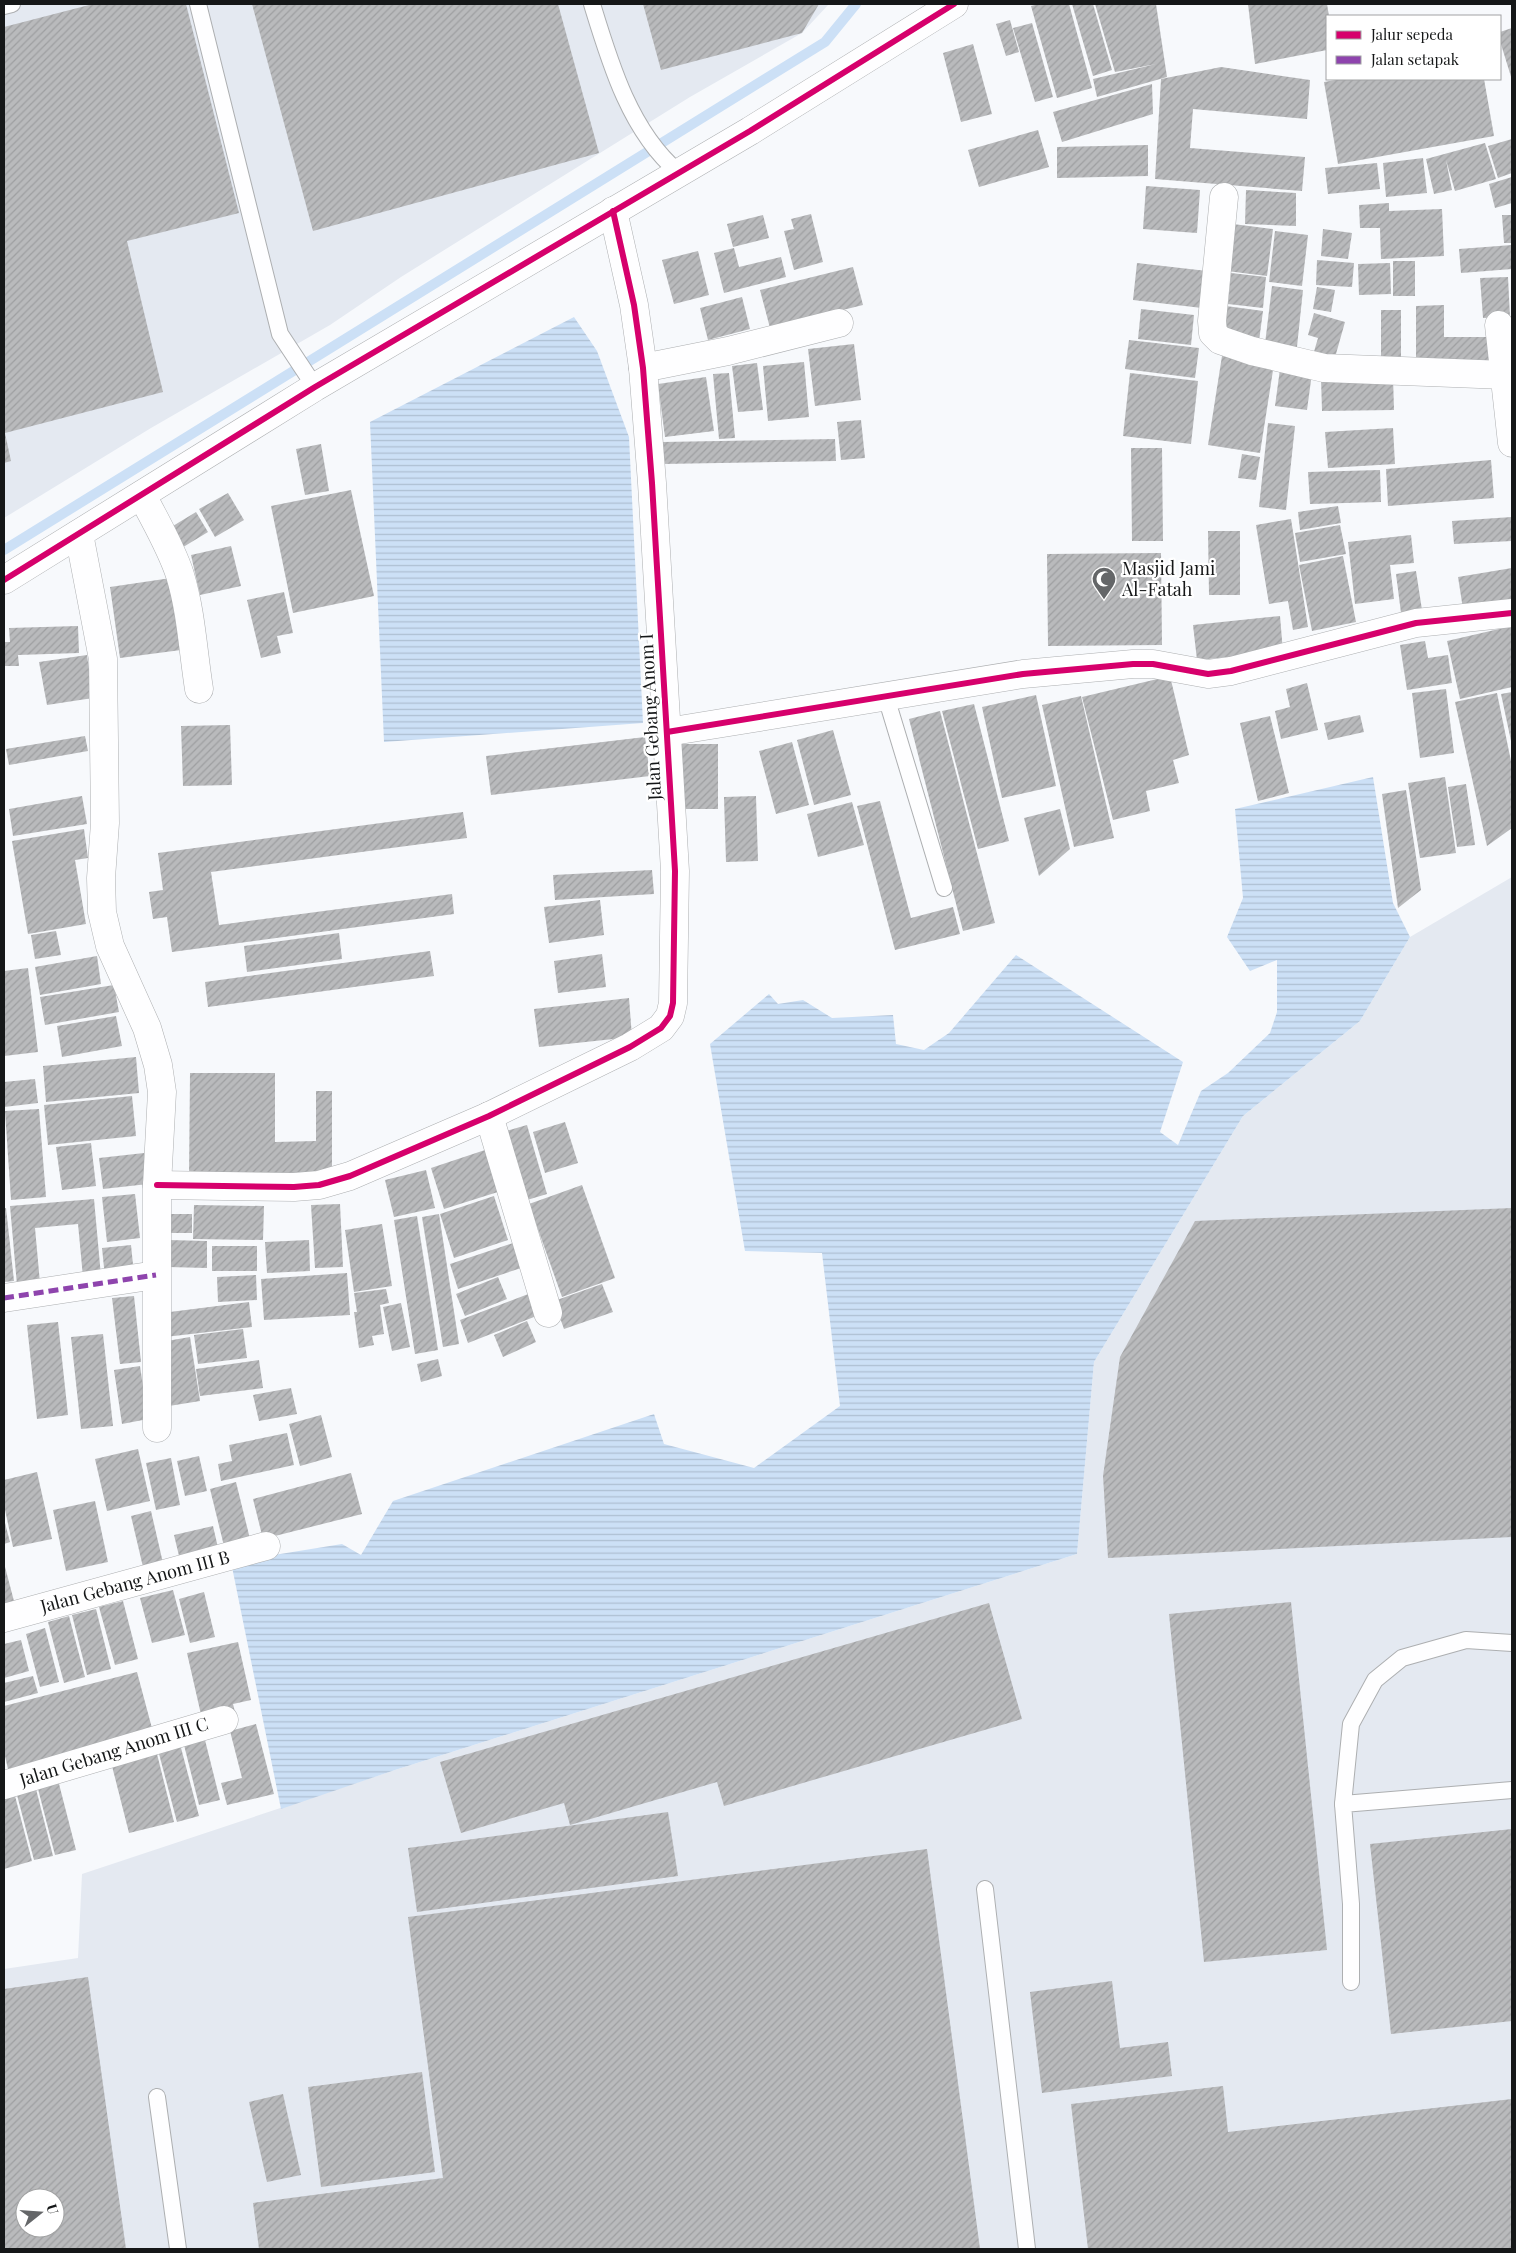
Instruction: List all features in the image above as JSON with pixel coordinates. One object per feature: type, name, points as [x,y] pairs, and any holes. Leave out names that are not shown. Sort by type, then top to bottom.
[{"type":"street","points":[[4,580],[142,495],[312,384],[613,211],[671,165],[750,131],[954,4]]},
{"type":"street","points":[[1224,197],[1212,321],[1213,333],[1220,340],[1252,351],[1324,368],[1505,375]]},
{"type":"street","name":"Jalan Gebang Anom I","points":[[157,1185],[294,1187],[319,1184],[358,1173],[488,1116],[630,1047],[661,1028],[670,1016],[674,1003],[675,871],[652,483],[642,368],[634,306],[613,211]]},
{"type":"street","points":[[642,368],[728,351],[839,323]]},
{"type":"street","points":[[1500,326],[1512,443]]},
{"type":"street","points":[[142,495],[180,575],[199,689]]},
{"type":"street","points":[[79,534],[103,658],[105,823],[101,878],[102,912],[110,946],[147,1028],[158,1065],[162,1092],[157,1185],[157,1428]]},
{"type":"street","points":[[667,732],[1022,674],[1133,664],[1153,664],[1208,674],[1231,671],[1416,623],[1512,613]]},
{"type":"street","points":[[488,1116],[548,1313]]},
{"type":"street","points":[[4,1298],[156,1275]]},
{"type":"street","name":"Jalan Gebang Anom III B","points":[[4,1618],[266,1546]]},
{"type":"street","name":"Jalan Gebang Anom III C","points":[[4,1785],[224,1720]]},
{"type":"lane","points":[[4,6],[12,4]]},
{"type":"lane","points":[[198,4],[280,334],[312,384]]},
{"type":"lane","points":[[592,4],[614,75],[631,110],[671,165]]},
{"type":"lane","points":[[886,697],[944,888]]},
{"type":"lane","points":[[1351,1982],[1351,1904],[1344,1804],[1351,1724],[1375,1680],[1402,1658],[1466,1640],[1512,1643]]},
{"type":"lane","points":[[1344,1804],[1512,1790]]},
{"type":"lane","points":[[985,1889],[1027,2249]]},
{"type":"lane","points":[[157,2097],[178,2249]]},
{"type":"shaded area","points":[[4,4],[829,4],[802,33],[690,97],[401,277],[330,325],[151,428],[4,518]]},
{"type":"shaded area","points":[[1512,877],[1512,2249],[4,2249],[4,1969],[78,1958],[82,1874],[395,1770],[1077,1554],[1094,1362],[1243,1116],[1360,1021],[1410,937]]},
{"type":"water","points":[[574,317],[597,351],[629,437],[643,723],[384,742],[370,422]]},
{"type":"water","points":[[1373,777],[1393,903],[1410,937],[1360,1021],[1243,1116],[1094,1362],[1077,1554],[395,1770],[281,1809],[231,1562],[342,1544],[361,1555],[393,1501],[654,1414],[664,1444],[754,1468],[840,1406],[822,1253],[745,1251],[710,1044],[769,994],[778,1004],[803,1000],[832,1018],[893,1015],[896,1044],[924,1050],[949,1033],[1016,955],[1183,1062],[1160,1132],[1178,1145],[1201,1091],[1228,1073],[1270,1033],[1277,1012],[1277,960],[1250,971],[1227,937],[1243,898],[1235,809]]},
{"type":"building","points":[[93,4],[186,4],[239,213],[127,241],[163,392],[5,433],[11,461],[4,463],[4,27]]},
{"type":"building","points":[[252,4],[558,4],[599,153],[313,231]]},
{"type":"building","points":[[643,4],[819,4],[802,33],[661,70]]},
{"type":"building","points":[[1039,4],[1069,4],[1092,88],[1057,98],[1031,6]]},
{"type":"building","points":[[1072,4],[1093,4],[1112,70],[1093,76]]},
{"type":"building","points":[[1095,4],[1156,4],[1167,77],[1097,97],[1093,79],[1156,64],[1115,72]]},
{"type":"building","points":[[1248,4],[1327,4],[1329,15],[1326,15],[1326,50],[1255,64]]},
{"type":"building","points":[[1010,20],[1019,52],[1006,56],[996,24]]},
{"type":"building","points":[[1032,23],[1053,97],[1035,102],[1013,28]]},
{"type":"building","points":[[1512,28],[1512,80],[1501,44],[1501,32]]},
{"type":"building","points":[[973,44],[992,114],[961,122],[943,53]]},
{"type":"building","points":[[1221,67],[1310,80],[1307,119],[1193,109],[1190,148],[1305,157],[1302,191],[1155,179],[1161,79]]},
{"type":"building","points":[[1336,80],[1484,80],[1494,136],[1338,164],[1324,82]]},
{"type":"building","points":[[1152,84],[1153,114],[1062,142],[1053,112]]},
{"type":"building","points":[[1038,130],[1049,167],[979,187],[968,150]]},
{"type":"building","points":[[1512,139],[1512,173],[1498,178],[1488,146]]},
{"type":"building","points":[[1485,143],[1496,179],[1455,191],[1446,160],[1452,190],[1434,194],[1426,159]]},
{"type":"building","points":[[1148,145],[1148,176],[1057,178],[1057,147]]},
{"type":"building","points":[[1423,158],[1427,193],[1386,197],[1383,163]]},
{"type":"building","points":[[1377,163],[1380,189],[1328,194],[1325,168]]},
{"type":"building","points":[[1512,177],[1512,203],[1495,208],[1489,184]]},
{"type":"building","points":[[1146,186],[1200,190],[1197,233],[1143,229]]},
{"type":"building","points":[[1246,190],[1296,193],[1296,226],[1245,224]]},
{"type":"building","points":[[1389,203],[1389,211],[1442,209],[1444,256],[1381,259],[1380,228],[1360,228],[1359,205]]},
{"type":"building","points":[[811,214],[823,262],[794,270],[784,231],[794,229],[791,219]]},
{"type":"building","points":[[763,215],[769,238],[733,247],[727,224]]},
{"type":"building","points":[[1502,215],[1512,215],[1512,243],[1504,243]]},
{"type":"building","points":[[1233,224],[1273,229],[1267,276],[1227,271]]},
{"type":"building","points":[[1323,229],[1352,233],[1348,259],[1321,256]]},
{"type":"building","points":[[1275,231],[1308,235],[1302,286],[1269,282]]},
{"type":"building","points":[[1512,245],[1512,269],[1461,273],[1459,249]]},
{"type":"building","points":[[734,248],[739,267],[781,257],[786,277],[724,293],[714,253]]},
{"type":"building","points":[[698,251],[709,295],[674,304],[662,260]]},
{"type":"building","points":[[1317,260],[1354,263],[1352,287],[1316,285]]},
{"type":"building","points":[[1393,261],[1415,261],[1415,296],[1393,296]]},
{"type":"building","points":[[1137,263],[1207,271],[1202,308],[1133,300]]},
{"type":"building","points":[[1390,263],[1391,294],[1359,295],[1358,264]]},
{"type":"building","points":[[853,267],[863,305],[770,328],[760,290]]},
{"type":"building","points":[[1231,273],[1266,277],[1263,308],[1228,304]]},
{"type":"building","points":[[1508,277],[1510,317],[1483,318],[1480,278]]},
{"type":"building","points":[[1272,286],[1303,290],[1296,356],[1264,352]]},
{"type":"building","points":[[1317,287],[1335,290],[1331,312],[1313,309]]},
{"type":"building","points":[[742,297],[750,329],[708,340],[700,308]]},
{"type":"building","points":[[1444,305],[1444,337],[1490,337],[1490,367],[1416,367],[1416,306]]},
{"type":"building","points":[[1226,306],[1263,311],[1259,341],[1224,335]]},
{"type":"building","points":[[1141,309],[1194,315],[1191,345],[1138,339]]},
{"type":"building","points":[[1381,310],[1401,310],[1401,360],[1381,360]]},
{"type":"building","points":[[1314,313],[1345,322],[1334,361],[1313,355],[1318,338],[1308,335]]},
{"type":"building","points":[[1129,340],[1199,348],[1195,378],[1125,369]]},
{"type":"building","points":[[854,344],[861,400],[815,406],[808,349]]},
{"type":"building","points":[[1222,356],[1274,364],[1260,453],[1208,445]]},
{"type":"building","points":[[804,362],[809,417],[768,421],[763,366]]},
{"type":"building","points":[[757,363],[763,410],[738,412],[732,366]]},
{"type":"building","points":[[1280,369],[1312,373],[1307,410],[1275,406]]},
{"type":"building","points":[[729,373],[735,438],[719,439],[713,374]]},
{"type":"building","points":[[1130,373],[1198,381],[1191,444],[1123,436]]},
{"type":"building","points":[[706,377],[714,431],[665,437],[658,384]]},
{"type":"building","points":[[1393,377],[1394,410],[1322,411],[1321,378]]},
{"type":"building","points":[[861,420],[865,458],[841,460],[837,422]]},
{"type":"building","points":[[1268,423],[1295,426],[1286,510],[1259,507]]},
{"type":"building","points":[[1393,428],[1395,464],[1328,468],[1325,432]]},
{"type":"building","points":[[835,439],[836,461],[662,464],[662,442]]},
{"type":"building","points":[[321,444],[329,491],[305,495],[296,449]]},
{"type":"building","points":[[1131,448],[1162,448],[1163,541],[1132,541]]},
{"type":"building","points":[[1242,454],[1260,457],[1256,480],[1238,478]]},
{"type":"building","points":[[1491,460],[1494,498],[1388,506],[1386,469]]},
{"type":"building","points":[[1380,470],[1381,502],[1310,504],[1308,472]]},
{"type":"building","points":[[351,490],[374,596],[293,613],[271,506]]},
{"type":"building","points":[[228,493],[244,520],[215,537],[199,509]]},
{"type":"building","points":[[1338,506],[1341,523],[1300,530],[1298,512]]},
{"type":"building","points":[[196,512],[208,532],[180,549],[168,529]]},
{"type":"building","points":[[1512,517],[1512,541],[1454,544],[1452,521]]},
{"type":"building","points":[[1291,519],[1308,627],[1293,630],[1288,601],[1269,604],[1256,525]]},
{"type":"building","points":[[1340,525],[1346,554],[1300,562],[1295,533]]},
{"type":"building","points":[[1208,531],[1240,531],[1240,595],[1209,595]]},
{"type":"building","points":[[1411,535],[1414,563],[1390,565],[1394,599],[1355,604],[1348,542]]},
{"type":"building","points":[[231,546],[241,586],[200,595],[191,555]]},
{"type":"building","name":"Masjid Jami Al-Fatah","points":[[1161,553],[1162,645],[1048,646],[1047,554]]},
{"type":"building","points":[[1343,556],[1356,622],[1312,631],[1299,565]]},
{"type":"building","points":[[1512,568],[1512,601],[1463,609],[1458,577]]},
{"type":"building","points":[[1416,571],[1422,610],[1401,613],[1396,574]]},
{"type":"building","points":[[171,578],[181,650],[120,658],[110,587]]},
{"type":"building","points":[[284,592],[293,633],[277,636],[281,653],[261,658],[247,600]]},
{"type":"building","points":[[1280,616],[1283,652],[1197,660],[1193,625]]},
{"type":"building","points":[[78,626],[79,653],[18,655],[19,666],[4,666],[4,642],[10,642],[9,628]]},
{"type":"building","points":[[1512,626],[1512,687],[1460,699],[1447,641]]},
{"type":"building","points":[[1425,641],[1428,658],[1448,655],[1452,683],[1407,690],[1400,645]]},
{"type":"building","points":[[87,655],[93,698],[47,705],[39,662]]},
{"type":"building","points":[[1170,676],[1189,755],[1173,760],[1179,783],[1146,791],[1150,811],[1113,820],[1082,697]]},
{"type":"building","points":[[1307,683],[1318,730],[1281,739],[1275,711],[1290,707],[1286,689]]},
{"type":"building","points":[[1446,689],[1454,753],[1420,758],[1412,693]]},
{"type":"building","points":[[1512,692],[1512,740],[1511,741],[1501,694]]},
{"type":"building","points":[[1497,693],[1512,766],[1512,828],[1487,846],[1455,702]]},
{"type":"building","points":[[1036,695],[1056,786],[1002,798],[982,707]]},
{"type":"building","points":[[1081,696],[1114,838],[1074,847],[1042,705]]},
{"type":"building","points":[[974,704],[1009,841],[978,849],[942,711]]},
{"type":"building","points":[[940,711],[995,923],[963,931],[909,719]]},
{"type":"building","points":[[1360,715],[1364,732],[1328,740],[1324,723]]},
{"type":"building","points":[[1270,716],[1289,793],[1258,801],[1240,723]]},
{"type":"building","points":[[230,725],[232,785],[183,786],[181,726]]},
{"type":"building","points":[[833,730],[851,795],[814,805],[797,740]]},
{"type":"building","points":[[85,736],[88,751],[9,765],[6,749]]},
{"type":"building","points":[[645,737],[650,776],[491,795],[486,756]]},
{"type":"building","points":[[792,742],[809,805],[776,814],[759,751]]},
{"type":"building","points":[[679,744],[718,744],[718,809],[679,809]]},
{"type":"building","points":[[1445,777],[1456,853],[1420,858],[1408,783]]},
{"type":"building","points":[[1466,784],[1475,845],[1457,847],[1448,787]]},
{"type":"building","points":[[1406,790],[1421,890],[1398,908],[1382,794]]},
{"type":"building","points":[[82,796],[87,824],[13,836],[9,809]]},
{"type":"building","points":[[756,796],[758,861],[726,862],[724,797]]},
{"type":"building","points":[[880,801],[911,918],[953,907],[960,934],[895,950],[857,806]]},
{"type":"building","points":[[852,802],[864,845],[818,857],[807,814]]},
{"type":"building","points":[[1060,809],[1070,849],[1039,876],[1024,818]]},
{"type":"building","points":[[463,812],[467,838],[211,872],[219,925],[452,894],[454,914],[172,952],[167,917],[153,919],[149,892],[163,890],[158,853]]},
{"type":"building","points":[[84,829],[88,858],[75,860],[86,924],[28,934],[12,841]]},
{"type":"building","points":[[652,870],[654,894],[555,900],[553,875]]},
{"type":"building","points":[[600,900],[604,935],[549,943],[544,907]]},
{"type":"building","points":[[56,931],[61,955],[35,959],[31,935]]},
{"type":"building","points":[[339,933],[342,959],[247,972],[244,946]]},
{"type":"building","points":[[430,951],[434,976],[208,1007],[205,982]]},
{"type":"building","points":[[602,954],[606,987],[558,993],[554,961]]},
{"type":"building","points":[[97,956],[101,984],[40,995],[35,967]]},
{"type":"building","points":[[28,968],[38,1052],[4,1056],[4,971]]},
{"type":"building","points":[[114,985],[119,1012],[45,1025],[40,997]]},
{"type":"building","points":[[629,998],[632,1037],[539,1047],[534,1009]]},
{"type":"building","points":[[116,1016],[122,1046],[62,1057],[57,1026]]},
{"type":"building","points":[[136,1057],[139,1093],[46,1102],[43,1066]]},
{"type":"building","points":[[190,1073],[275,1073],[275,1142],[316,1141],[316,1091],[332,1091],[332,1178],[189,1177]]},
{"type":"building","points":[[35,1079],[38,1103],[4,1107],[4,1082]]},
{"type":"building","points":[[132,1096],[136,1136],[48,1145],[44,1105]]},
{"type":"building","points":[[39,1109],[46,1197],[11,1200],[5,1111]]},
{"type":"building","points":[[565,1122],[578,1163],[545,1173],[533,1132]]},
{"type":"building","points":[[527,1125],[547,1194],[527,1200],[506,1131]]},
{"type":"building","points":[[91,1143],[96,1186],[62,1190],[56,1147]]},
{"type":"building","points":[[488,1149],[501,1191],[444,1209],[431,1168]]},
{"type":"building","points":[[144,1153],[148,1184],[103,1189],[99,1158]]},
{"type":"building","points":[[426,1170],[435,1208],[394,1217],[385,1180]]},
{"type":"building","points":[[582,1185],[615,1278],[562,1297],[529,1204]]},
{"type":"building","points":[[135,1194],[140,1238],[107,1242],[102,1197]]},
{"type":"building","points":[[494,1196],[508,1240],[454,1258],[440,1214]]},
{"type":"building","points":[[94,1199],[101,1276],[83,1277],[78,1224],[35,1228],[40,1283],[17,1285],[10,1206]]},
{"type":"building","points":[[340,1204],[343,1267],[315,1268],[311,1205]]},
{"type":"building","points":[[194,1205],[264,1206],[263,1240],[193,1239]]},
{"type":"building","points":[[4,1208],[6,1208],[14,1281],[4,1282]]},
{"type":"building","points":[[1512,1208],[1512,1537],[1108,1558],[1103,1476],[1120,1357],[1195,1221]]},
{"type":"building","points":[[162,1214],[192,1214],[192,1233],[161,1233]]},
{"type":"building","points":[[439,1214],[459,1344],[443,1347],[422,1217]]},
{"type":"building","points":[[417,1216],[438,1350],[415,1354],[394,1220]]},
{"type":"building","points":[[382,1224],[392,1286],[354,1292],[345,1230]]},
{"type":"building","points":[[168,1240],[207,1241],[207,1268],[168,1267]]},
{"type":"building","points":[[309,1240],[310,1271],[267,1273],[265,1242]]},
{"type":"building","points":[[516,1242],[524,1267],[458,1289],[450,1264]]},
{"type":"building","points":[[131,1245],[134,1274],[105,1277],[102,1248]]},
{"type":"building","points":[[212,1246],[257,1246],[257,1271],[212,1271]]},
{"type":"building","points":[[347,1273],[350,1315],[264,1320],[261,1279]]},
{"type":"building","points":[[256,1275],[257,1300],[218,1302],[217,1277]]},
{"type":"building","points":[[498,1277],[507,1299],[465,1316],[456,1294]]},
{"type":"building","points":[[602,1284],[613,1312],[564,1329],[554,1301]]},
{"type":"building","points":[[386,1289],[389,1303],[380,1305],[384,1334],[372,1336],[374,1345],[359,1348],[354,1312],[357,1312],[354,1293]]},
{"type":"building","points":[[531,1293],[539,1315],[468,1343],[460,1320]]},
{"type":"building","points":[[134,1296],[141,1362],[120,1364],[112,1298]]},
{"type":"building","points":[[249,1302],[252,1327],[165,1337],[162,1313]]},
{"type":"building","points":[[401,1303],[410,1347],[392,1351],[383,1307]]},
{"type":"building","points":[[527,1321],[536,1342],[503,1357],[494,1335]]},
{"type":"building","points":[[58,1322],[68,1415],[37,1419],[27,1325]]},
{"type":"building","points":[[243,1329],[247,1358],[198,1364],[194,1335]]},
{"type":"building","points":[[103,1334],[113,1426],[81,1429],[71,1337]]},
{"type":"building","points":[[190,1337],[200,1401],[169,1406],[161,1342]]},
{"type":"building","points":[[438,1359],[442,1376],[421,1382],[417,1364]]},
{"type":"building","points":[[259,1360],[263,1388],[200,1396],[196,1369]]},
{"type":"building","points":[[140,1366],[148,1419],[122,1424],[114,1370]]},
{"type":"building","points":[[291,1388],[297,1414],[259,1421],[253,1395]]},
{"type":"building","points":[[321,1415],[332,1457],[300,1466],[289,1424]]},
{"type":"building","points":[[287,1433],[294,1465],[221,1481],[218,1464],[232,1461],[229,1445]]},
{"type":"building","points":[[138,1449],[150,1501],[107,1511],[95,1459]]},
{"type":"building","points":[[199,1456],[207,1491],[185,1496],[177,1461]]},
{"type":"building","points":[[171,1458],[180,1505],[156,1510],[146,1463]]},
{"type":"building","points":[[37,1472],[52,1539],[13,1547],[4,1505],[4,1480]]},
{"type":"building","points":[[351,1473],[362,1514],[263,1539],[253,1499]]},
{"type":"building","points":[[236,1482],[250,1539],[224,1546],[210,1489]]},
{"type":"building","points":[[95,1501],[108,1562],[66,1571],[53,1510]]},
{"type":"building","points":[[151,1511],[163,1563],[143,1567],[131,1516]]},
{"type":"building","points":[[4,1519],[10,1542],[4,1544]]},
{"type":"building","points":[[213,1526],[219,1552],[180,1560],[174,1535]]},
{"type":"building","points":[[4,1563],[15,1605],[4,1608]]},
{"type":"building","points":[[173,1590],[185,1635],[152,1643],[140,1598]]},
{"type":"building","points":[[204,1592],[215,1637],[190,1643],[179,1599]]},
{"type":"building","points":[[123,1601],[138,1659],[115,1665],[99,1607]]},
{"type":"building","points":[[1291,1602],[1327,1950],[1204,1962],[1169,1614]]},
{"type":"building","points":[[989,1603],[1022,1719],[724,1806],[717,1782],[570,1825],[564,1803],[461,1833],[440,1762]]},
{"type":"building","points":[[96,1609],[111,1669],[87,1675],[72,1615]]},
{"type":"building","points":[[69,1616],[85,1677],[64,1683],[48,1622]]},
{"type":"building","points":[[45,1628],[59,1682],[40,1687],[26,1634]]},
{"type":"building","points":[[21,1640],[29,1671],[4,1678],[4,1644]]},
{"type":"building","points":[[238,1642],[251,1700],[233,1704],[235,1712],[202,1719],[187,1653]]},
{"type":"building","points":[[137,1672],[153,1732],[8,1769],[4,1752],[4,1706]]},
{"type":"building","points":[[33,1676],[38,1693],[4,1702],[4,1683]]},
{"type":"building","points":[[256,1724],[274,1794],[227,1805],[221,1783],[242,1778],[230,1731]]},
{"type":"building","points":[[205,1740],[220,1800],[199,1805],[184,1745]]},
{"type":"building","points":[[180,1744],[199,1816],[177,1822],[158,1750]]},
{"type":"building","points":[[157,1754],[174,1822],[129,1833],[112,1766]]},
{"type":"building","points":[[58,1780],[76,1850],[55,1855],[37,1785]]},
{"type":"building","points":[[36,1789],[53,1856],[34,1860],[17,1795]]},
{"type":"building","points":[[15,1796],[32,1861],[4,1869],[4,1799]]},
{"type":"building","points":[[668,1812],[678,1876],[417,1912],[408,1848]]},
{"type":"building","points":[[1512,1829],[1512,2021],[1391,2034],[1370,1844]]},
{"type":"building","points":[[927,1849],[980,2249],[259,2249],[253,2203],[443,2178],[408,1917]]},
{"type":"building","points":[[88,1977],[126,2249],[4,2249],[4,1989]]},
{"type":"building","points":[[1112,1981],[1120,2048],[1168,2042],[1172,2076],[1042,2093],[1030,1992]]},
{"type":"building","points":[[422,2072],[435,2172],[321,2187],[308,2087]]},
{"type":"building","points":[[1223,2086],[1228,2132],[1512,2099],[1512,2249],[1088,2249],[1071,2104]]},
{"type":"building","points":[[283,2094],[301,2175],[267,2182],[249,2102]]},
{"type":"waterway","points":[[4,550],[825,42],[856,4]]},
{"type":"marked path","points":[[4,1298],[156,1275]]},
{"type":"cycle path","points":[[4,580],[315,387],[750,131],[954,4]]},
{"type":"cycle path","points":[[157,1185],[294,1187],[319,1185],[350,1176],[489,1116],[630,1047],[661,1028],[670,1016],[673,1003],[675,871],[652,483],[643,368],[634,305],[613,211]]},
{"type":"cycle path","points":[[667,732],[1023,674],[1133,664],[1153,664],[1208,674],[1231,671],[1416,623],[1512,613]]},
{"type":"place","name":"Masjid Jami Al-Fatah","points":[[1104,600]]}]
